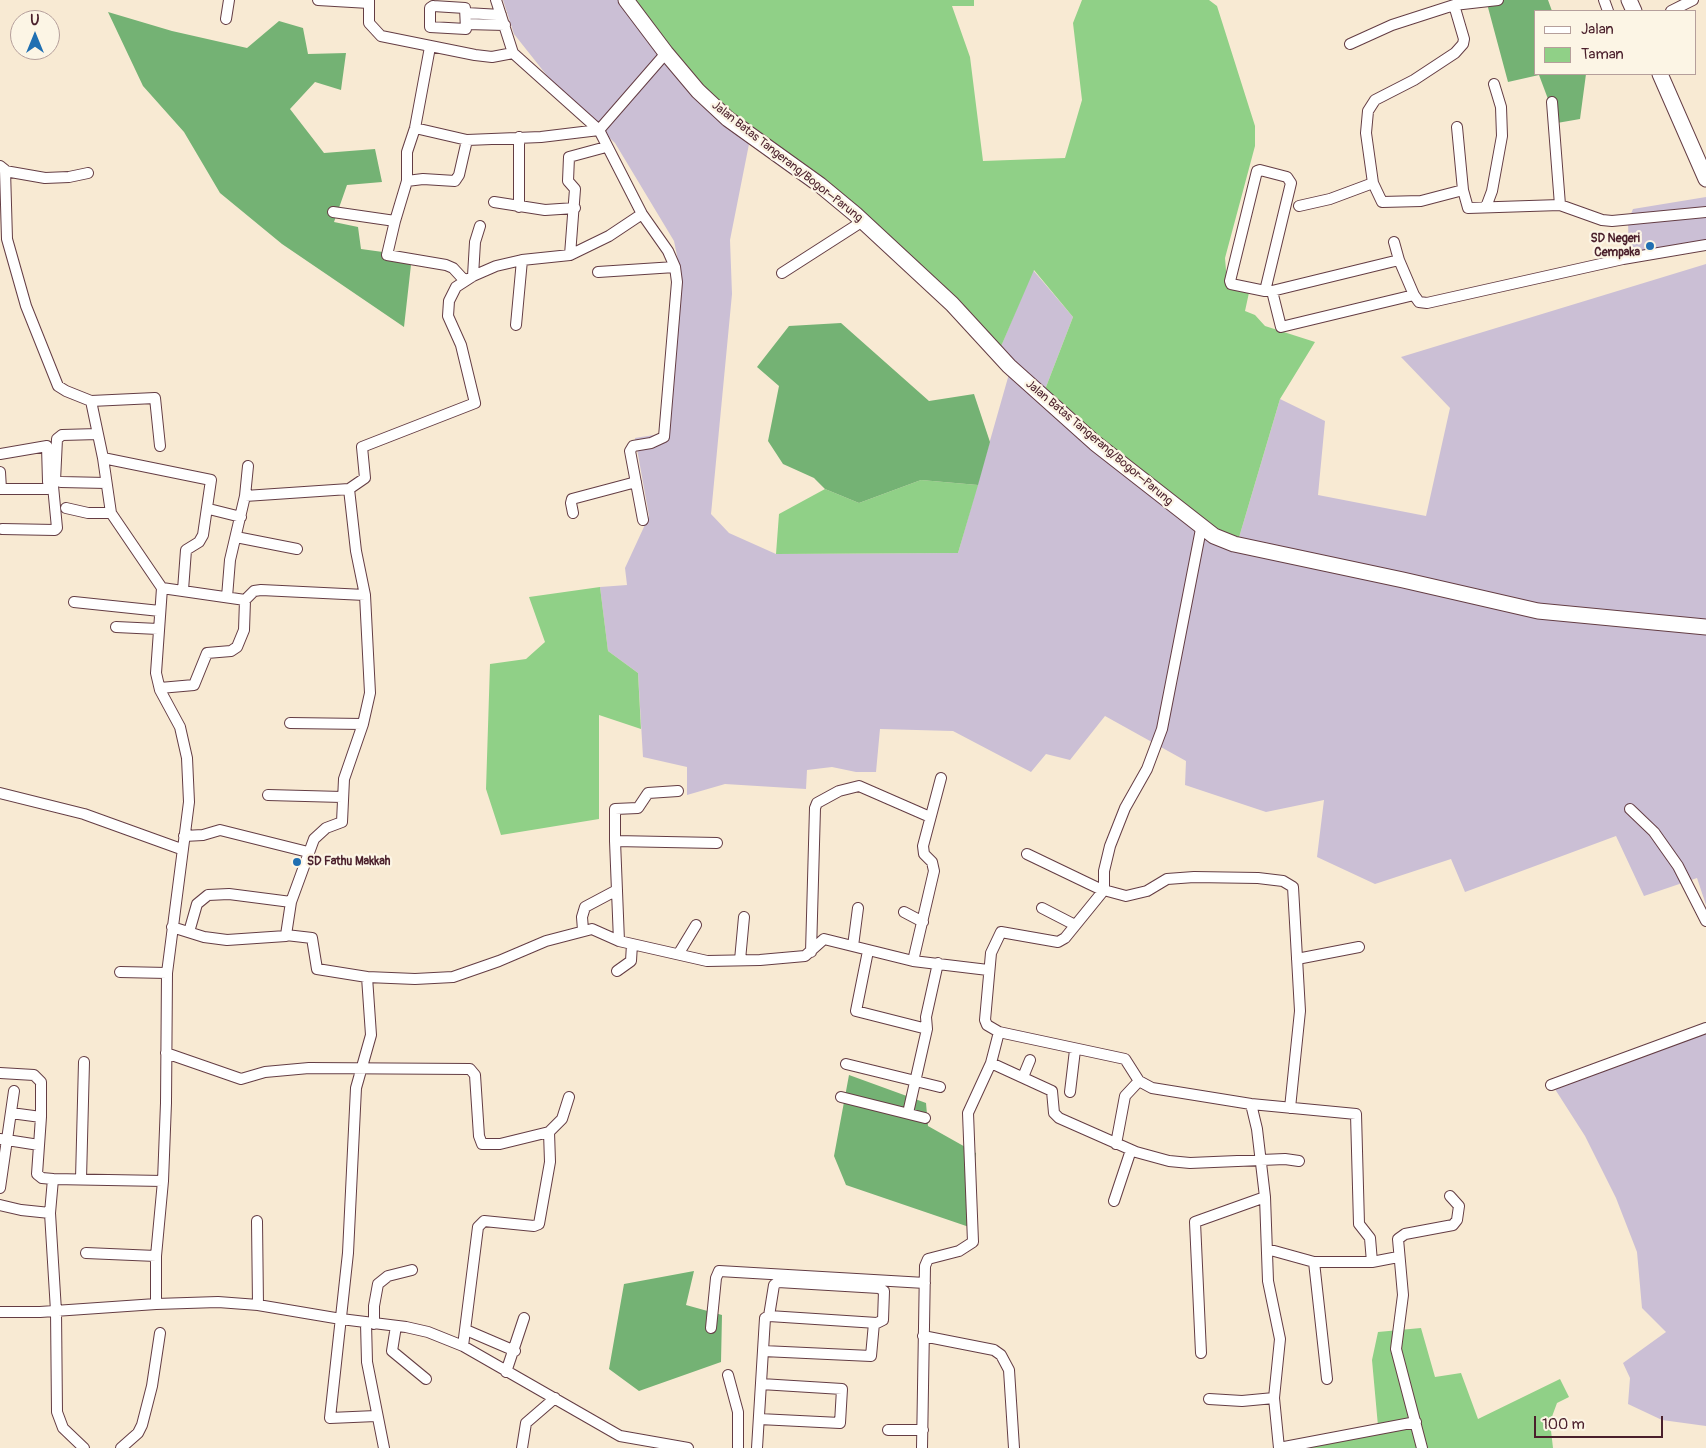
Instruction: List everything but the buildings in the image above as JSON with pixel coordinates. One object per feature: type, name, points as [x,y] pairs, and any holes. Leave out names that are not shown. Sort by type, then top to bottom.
[{"type":"main road","name":"Jalan Batas Tangerang/Bogor–Parung","points":[[626,0],[666,53],[698,91],[728,119],[820,185],[863,221],[952,304],[1009,366],[1095,443],[1201,529],[1234,544],[1538,611],[1706,626]]},
{"type":"main road","points":[[1660,75],[1706,179]]},
{"type":"street","points":[[226,19],[229,0]]},
{"type":"street","points":[[318,0],[369,1],[369,24],[375,32],[386,37],[430,47],[492,57],[513,53]]},
{"type":"street","points":[[496,0],[513,53],[598,130],[642,214],[668,251],[675,267],[677,282],[664,433],[660,440],[631,448],[643,520]]},
{"type":"street","points":[[1350,44],[1392,25],[1454,6],[1498,0]]},
{"type":"street","points":[[1673,10],[1693,0]]},
{"type":"street","points":[[1454,6],[1464,39],[1455,53],[1414,80],[1375,100],[1371,105],[1366,120],[1373,183],[1382,202],[1421,201],[1462,190]]},
{"type":"street","points":[[501,15],[466,18],[505,26]]},
{"type":"street","points":[[430,47],[415,128],[407,152],[407,181],[387,255],[446,265],[469,279]]},
{"type":"street","points":[[415,128],[467,140],[569,134],[598,130],[666,53]]},
{"type":"street","points":[[1486,207],[1492,191],[1502,136],[1501,107],[1494,84]]},
{"type":"street","points":[[1552,102],[1560,205]]},
{"type":"street","points":[[1456,127],[1462,190],[1468,208],[1560,205],[1602,220],[1612,221],[1706,212]]},
{"type":"street","points":[[519,137],[519,206]]},
{"type":"street","points":[[407,181],[455,181],[459,175],[467,140]]},
{"type":"street","points":[[570,255],[575,188],[568,180],[569,157],[606,147]]},
{"type":"street","points":[[88,173],[69,177],[45,178],[2,169],[7,239],[26,306],[58,386],[91,401],[155,398],[160,446]]},
{"type":"street","points":[[1400,260],[1268,291],[1231,284],[1230,281],[1257,171],[1260,170],[1287,176],[1291,183],[1268,291],[1282,327],[1414,295]]},
{"type":"street","points":[[1299,206],[1330,199],[1373,183]]},
{"type":"street","points":[[494,202],[545,210],[575,208]]},
{"type":"street","points":[[333,212],[395,221]]},
{"type":"street","points":[[245,496],[348,489],[365,478],[362,447],[475,403],[462,345],[450,326],[447,311],[453,292],[469,279],[496,266],[522,260],[570,255],[609,236],[642,214]]},
{"type":"street","points":[[782,272],[863,221]]},
{"type":"street","points":[[469,279],[475,242],[480,226]]},
{"type":"street","points":[[1394,242],[1414,295],[1419,302],[1428,303],[1623,259],[1706,245]]},
{"type":"street","points":[[516,325],[522,260]]},
{"type":"street","points":[[598,272],[675,267]]},
{"type":"street","points":[[91,401],[103,458],[111,513],[162,588],[156,673],[160,688],[180,727],[187,758],[189,802],[181,849],[167,973],[163,1181],[156,1256],[156,1304]]},
{"type":"street","points":[[2,529],[55,530],[57,528],[57,440],[62,435],[98,434]]},
{"type":"street","points":[[0,454],[48,446],[48,482],[57,484],[106,483]]},
{"type":"street","points":[[103,458],[208,478],[212,484],[203,535],[199,542],[186,550],[183,590]]},
{"type":"street","points":[[227,598],[230,560],[241,517],[248,466]]},
{"type":"street","points":[[0,472],[1,489],[47,489],[57,484]]},
{"type":"street","points":[[573,514],[572,499],[636,482]]},
{"type":"street","points":[[286,936],[291,902],[308,852],[319,833],[342,822],[342,797],[347,764],[363,724],[370,692],[365,595],[356,551],[348,489]]},
{"type":"street","points":[[66,508],[88,513],[111,513]]},
{"type":"street","points":[[209,509],[241,517]]},
{"type":"street","points":[[1201,529],[1162,729],[1147,769],[1125,808],[1110,846],[1105,861],[1104,890],[1065,938],[1058,942],[1001,932],[991,953],[985,1020],[987,1025],[999,1032],[1075,1050],[1125,1059],[1139,1081],[1152,1088],[1251,1104],[1356,1114],[1359,1224],[1370,1238],[1372,1262]]},
{"type":"street","points":[[236,537],[297,550]]},
{"type":"street","points":[[162,588],[245,600]]},
{"type":"street","points":[[160,688],[194,685],[208,653],[231,650],[237,647],[244,630],[245,600],[254,592],[262,590],[365,595]]},
{"type":"street","points":[[74,602],[160,611]]},
{"type":"street","points":[[116,627],[158,629]]},
{"type":"street","points":[[290,723],[363,724]]},
{"type":"street","points":[[913,961],[934,871],[923,850],[941,778]]},
{"type":"street","points":[[811,952],[815,808],[817,802],[838,791],[859,786],[930,817]]},
{"type":"street","points":[[619,941],[615,809],[638,808],[648,793],[678,790]]},
{"type":"street","points":[[0,793],[84,814],[181,849]]},
{"type":"street","points":[[268,795],[342,797]]},
{"type":"street","points":[[1630,809],[1654,832],[1678,866],[1706,921]]},
{"type":"street","points":[[184,836],[203,835],[220,830],[308,852]]},
{"type":"street","points":[[615,841],[717,843]]},
{"type":"street","points":[[1027,854],[1116,895],[1135,895],[1167,879],[1194,877],[1239,877],[1285,881],[1293,886],[1295,891],[1300,1011],[1290,1108]]},
{"type":"street","points":[[583,930],[582,917],[585,907],[617,890]]},
{"type":"street","points":[[189,932],[197,904],[208,894],[229,894],[291,902]]},
{"type":"street","points":[[853,946],[858,908]]},
{"type":"street","points":[[1042,908],[1074,925]]},
{"type":"street","points":[[904,912],[923,922]]},
{"type":"street","points":[[740,960],[744,917]]},
{"type":"street","points":[[679,953],[696,925]]},
{"type":"street","points":[[172,927],[204,937],[227,940],[286,936],[312,938],[317,969],[367,977],[415,980],[453,977],[500,961],[546,941],[583,930],[597,930],[619,941],[679,953],[700,960],[798,957],[811,952],[824,939],[913,961],[988,970]]},
{"type":"street","points":[[617,971],[631,961],[632,944]]},
{"type":"street","points":[[1297,959],[1359,947]]},
{"type":"street","points":[[868,951],[856,1011],[927,1029]]},
{"type":"street","points":[[908,1114],[927,1029],[926,1017],[938,963]]},
{"type":"street","points":[[120,972],[167,973]]},
{"type":"street","points":[[367,977],[371,1035],[369,1049],[360,1067],[356,1088],[348,1252],[330,1418],[376,1416]]},
{"type":"street","points":[[1551,1085],[1706,1028]]},
{"type":"street","points":[[922,1448],[925,1266],[928,1259],[959,1251],[973,1242],[968,1114],[991,1063],[999,1032]]},
{"type":"street","points":[[1070,1092],[1075,1050]]},
{"type":"street","points":[[166,1053],[241,1080],[270,1071],[360,1067],[470,1069],[475,1075],[479,1136],[482,1144],[500,1144],[549,1132],[562,1119],[569,1098]]},
{"type":"street","points":[[1023,1078],[1030,1060]]},
{"type":"street","points":[[80,1179],[84,1062]]},
{"type":"street","points":[[991,1063],[1053,1092],[1054,1113],[1057,1117],[1131,1150],[1169,1161],[1190,1163],[1299,1161]]},
{"type":"street","points":[[846,1064],[940,1088]]},
{"type":"street","points":[[0,1073],[38,1077],[41,1082],[41,1117],[37,1174],[42,1178],[54,1180],[163,1181]]},
{"type":"street","points":[[1116,1144],[1126,1096],[1139,1081]]},
{"type":"street","points":[[0,1188],[4,1139],[12,1114],[14,1092]]},
{"type":"street","points":[[841,1097],[925,1118]]},
{"type":"street","points":[[1251,1104],[1255,1116],[1265,1197],[1270,1299],[1280,1339],[1274,1398],[1279,1448],[1416,1422]]},
{"type":"street","points":[[12,1114],[41,1117]]},
{"type":"street","points":[[464,1346],[478,1227],[484,1221],[534,1226],[538,1224],[550,1162],[549,1132]]},
{"type":"street","points":[[4,1139],[39,1146]]},
{"type":"street","points":[[1114,1201],[1131,1150]]},
{"type":"street","points":[[54,1180],[50,1213],[56,1311],[59,1421],[63,1428],[84,1448]]},
{"type":"street","points":[[1422,1448],[1396,1349],[1403,1302],[1398,1239],[1405,1234],[1453,1224],[1457,1220],[1459,1206],[1450,1196]]},
{"type":"street","points":[[1201,1352],[1195,1222],[1265,1197]]},
{"type":"street","points":[[0,1205],[21,1210],[50,1213]]},
{"type":"street","points":[[257,1221],[258,1305]]},
{"type":"street","points":[[1267,1249],[1314,1262],[1372,1262],[1398,1257]]},
{"type":"street","points":[[86,1253],[156,1256]]},
{"type":"street","points":[[1314,1262],[1327,1379]]},
{"type":"street","points":[[384,1448],[376,1416],[367,1362],[370,1323],[378,1284],[388,1276],[412,1270]]},
{"type":"street","points":[[711,1328],[716,1278],[719,1271],[925,1283]]},
{"type":"street","points":[[757,1448],[765,1318],[769,1316],[774,1285],[778,1282],[879,1288],[884,1291],[883,1320],[874,1323],[769,1316]]},
{"type":"street","points":[[0,1312],[56,1311],[193,1302],[258,1305],[428,1332],[464,1346],[506,1372],[620,1436],[646,1445],[688,1448]]},
{"type":"street","points":[[506,1372],[515,1351],[524,1318]]},
{"type":"street","points":[[763,1350],[871,1356],[874,1323]]},
{"type":"street","points":[[396,1326],[392,1351],[426,1379]]},
{"type":"street","points":[[466,1330],[515,1351]]},
{"type":"street","points":[[121,1448],[138,1433],[142,1425],[152,1386],[160,1333]]},
{"type":"street","points":[[923,1336],[994,1350],[1000,1355],[1009,1370],[1014,1448]]},
{"type":"street","points":[[728,1375],[738,1412],[738,1448]]},
{"type":"street","points":[[758,1418],[840,1423],[842,1389],[761,1384]]},
{"type":"street","points":[[522,1448],[526,1423],[555,1398]]},
{"type":"street","points":[[1209,1399],[1242,1401],[1274,1398]]},
{"type":"street","points":[[888,1430],[923,1430]]},
{"type":"shaded area","points":[[503,0],[624,0],[750,139],[730,240],[732,294],[711,514],[729,533],[776,554],[958,553],[1009,374],[999,351],[1033,270],[1073,317],[1041,400],[1235,551],[1280,399],[1325,421],[1318,495],[1426,516],[1450,408],[1401,357],[1706,264],[1706,905],[1697,878],[1644,896],[1616,836],[1465,892],[1451,859],[1375,884],[1317,857],[1324,800],[1266,812],[1185,785],[1186,761],[1105,716],[1070,760],[1046,754],[1031,772],[953,731],[880,729],[876,772],[856,772],[832,767],[807,770],[806,789],[725,784],[687,795],[687,767],[643,757],[638,673],[608,651],[600,587],[627,585],[625,568],[649,516],[635,438],[667,433],[681,275],[674,241],[615,143],[556,87],[514,34]]},
{"type":"shaded area","points":[[1706,197],[1706,243],[1629,256],[1628,221],[1633,209]]},
{"type":"shaded area","points":[[1706,1022],[1706,1426],[1662,1420],[1628,1404],[1630,1378],[1623,1363],[1666,1332],[1642,1308],[1637,1252],[1616,1198],[1585,1136],[1553,1086]]},
{"type":"green space","points":[[624,0],[974,0],[974,6],[952,6],[970,57],[983,161],[1065,158],[1082,100],[1073,23],[1082,0],[1209,0],[1217,6],[1255,126],[1255,146],[1225,258],[1227,282],[1250,288],[1245,311],[1255,315],[1265,326],[1315,342],[1280,399],[1235,551],[1041,400],[1073,317],[1034,270],[999,351],[827,189],[750,139]]},
{"type":"green space","points":[[1486,0],[1548,0],[1552,10],[1534,10],[1534,75],[1539,75],[1508,82]]},
{"type":"green space","points":[[108,12],[172,31],[247,48],[279,21],[303,28],[308,54],[346,53],[341,90],[315,82],[290,109],[324,153],[375,149],[382,182],[347,185],[334,222],[358,227],[361,249],[412,256],[404,327],[282,244],[220,193],[184,132],[143,86]]},
{"type":"green space","points":[[1539,75],[1586,75],[1580,119],[1557,123]]},
{"type":"green space","points":[[841,323],[929,401],[974,394],[990,442],[978,485],[921,480],[859,503],[825,489],[814,478],[783,464],[768,441],[779,386],[757,367],[789,326]]},
{"type":"green space","points":[[921,480],[978,485],[958,553],[776,554],[779,514],[825,489],[859,503]]},
{"type":"green space","points":[[600,587],[608,651],[638,673],[641,729],[599,715],[599,819],[501,835],[486,789],[490,664],[526,659],[545,642],[529,597]]},
{"type":"green space","points":[[849,1075],[926,1103],[928,1126],[976,1153],[972,1189],[975,1229],[846,1185],[834,1156]]},
{"type":"green space","points":[[694,1271],[686,1305],[722,1315],[721,1362],[639,1391],[609,1369],[624,1284]]},
{"type":"green space","points":[[1421,1328],[1435,1377],[1461,1373],[1478,1419],[1560,1379],[1569,1397],[1557,1403],[1550,1422],[1553,1448],[1294,1448],[1378,1426],[1372,1360],[1378,1332]]},
{"type":"place","name":"SD Negeri Cempaka","points":[[1650,246]]},
{"type":"place","name":"SD Fathu Makkah","points":[[297,862]]}]
